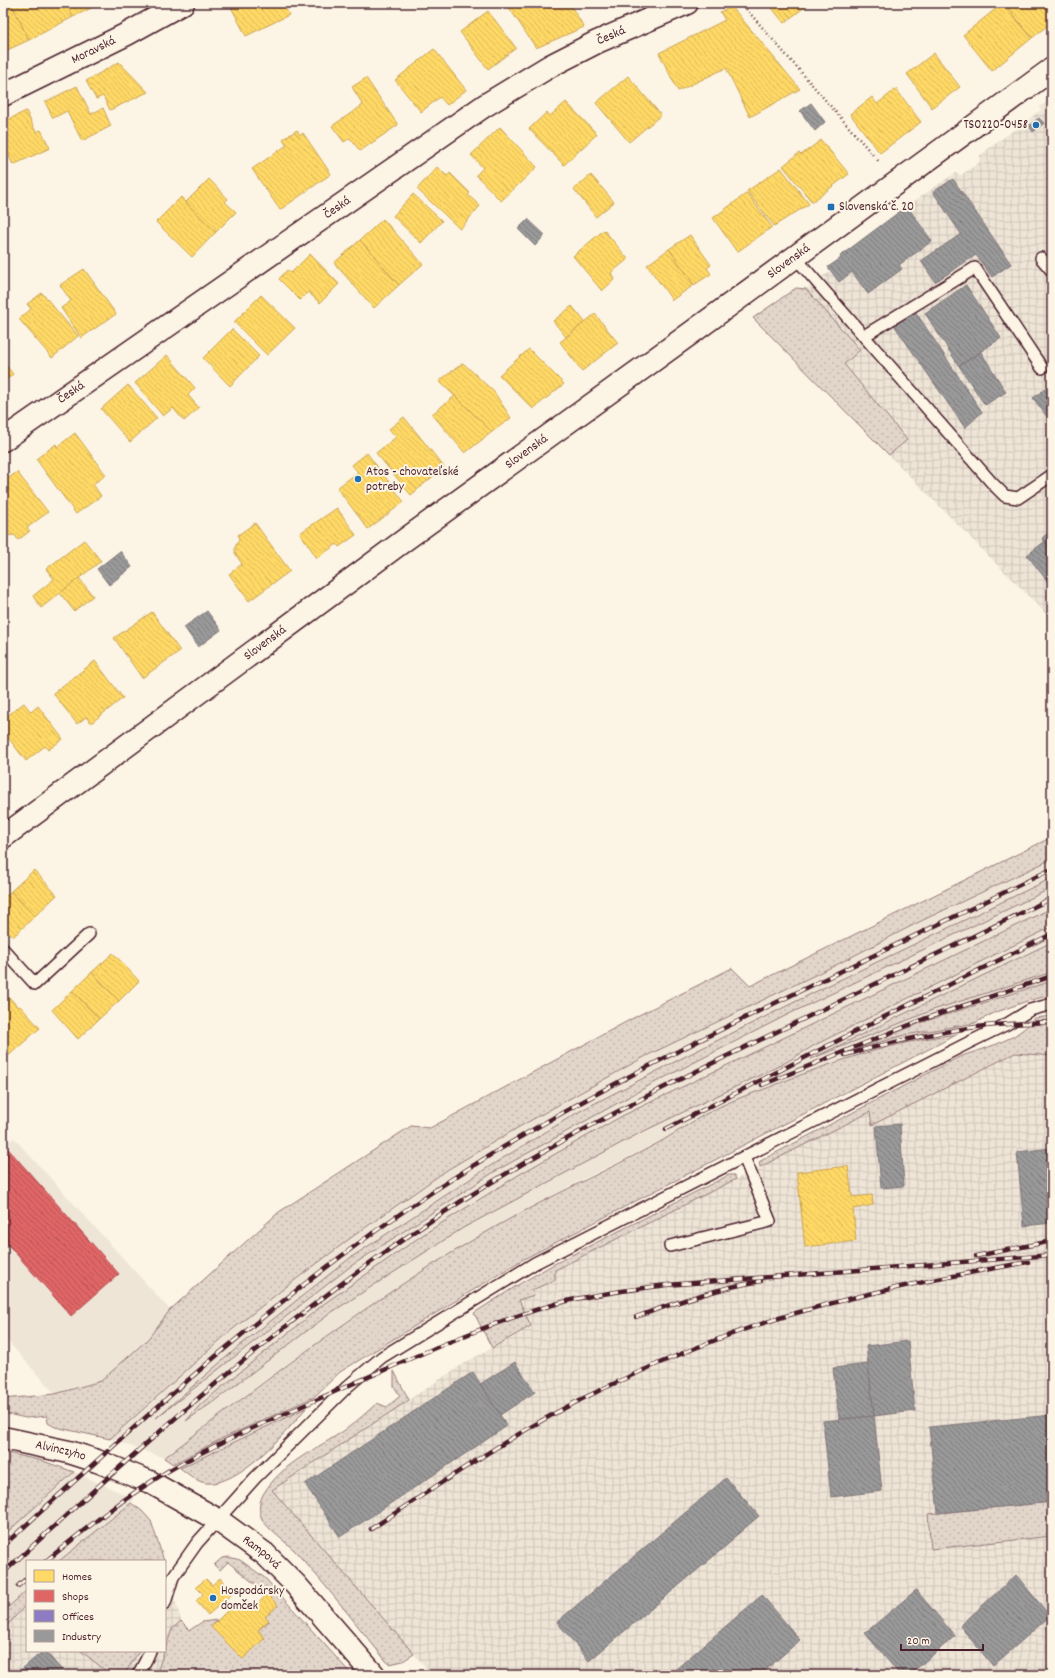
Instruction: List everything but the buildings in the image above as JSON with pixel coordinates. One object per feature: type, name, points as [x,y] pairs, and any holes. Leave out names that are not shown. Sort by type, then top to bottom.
[{"type":"street","name":"Moravská","points":[[3,95],[127,34],[184,3]]},
{"type":"street","name":"Česká","points":[[3,440],[400,166],[484,106],[556,63],[597,42],[687,3]]},
{"type":"street","name":"Slovenská","points":[[3,837],[412,534],[687,336],[895,182],[1052,69]]},
{"type":"street","name":"Alvinczyho","points":[[3,1438],[69,1452],[118,1469]]},
{"type":"street","name":"Rampová","points":[[118,1469],[150,1482],[218,1520],[241,1535],[265,1554],[295,1584],[374,1675]]},
{"type":"lane","points":[[794,256],[1005,496],[1018,498],[1052,475]]},
{"type":"lane","points":[[1041,258],[1052,271]]},
{"type":"lane","points":[[864,336],[975,268],[1042,368]]},
{"type":"lane","points":[[3,949],[35,984],[89,934]]},
{"type":"lane","points":[[166,1600],[173,1577],[197,1543],[255,1478],[348,1386],[382,1357],[535,1263],[1007,1024],[1030,1010],[1052,1004]]},
{"type":"lane","points":[[670,1246],[770,1221],[744,1157]]},
{"type":"lane","points":[[138,1675],[150,1652]]},
{"type":"path","points":[[742,3],[895,182]]},
{"type":"shaded area","points":[[1052,98],[1052,123],[1039,107]]},
{"type":"shaded area","points":[[1041,110],[1052,123],[1052,620],[753,318],[796,288],[806,289],[830,271],[828,267],[841,258],[840,256],[907,206],[955,173],[961,175],[980,162],[980,155]]},
{"type":"shaded area","points":[[796,288],[806,289],[860,350],[844,364],[907,440],[889,455],[753,318]]},
{"type":"shaded area","points":[[1052,837],[1052,859],[921,921],[836,965],[646,1056],[519,1127],[447,1170],[352,1237],[228,1333],[110,1439],[55,1427],[48,1423],[47,1416],[26,1418],[3,1413],[3,1399],[55,1394],[101,1381],[147,1340],[170,1310],[279,1212],[411,1126],[430,1128],[637,1016],[732,968],[750,986]]},
{"type":"shaded area","points":[[1052,859],[1052,942],[818,1056],[933,1010],[1052,972],[1052,981],[923,1022],[862,1047],[905,1035],[975,1023],[958,1034],[942,1035],[867,1053],[804,1073],[718,1107],[659,1142],[572,1185],[497,1226],[385,1295],[268,1378],[164,1458],[110,1439],[228,1333],[352,1237],[447,1170],[519,1127],[646,1056],[836,965],[921,921]]},
{"type":"shaded area","points":[[1052,878],[1052,888],[789,1014],[650,1085],[494,1172],[351,1266],[156,1418],[238,1347],[350,1258],[490,1166],[580,1111],[686,1056],[827,986]]},
{"type":"shaded area","points":[[1052,908],[1052,927],[815,1045],[783,1064],[638,1134],[463,1228],[332,1312],[186,1421],[201,1404],[325,1303],[424,1234],[520,1174],[622,1116]]},
{"type":"shaded area","points":[[1052,942],[1052,972],[933,1010],[811,1059]]},
{"type":"shaded area","points":[[1052,981],[1052,995],[1027,1001],[994,1013],[975,1023],[905,1035],[856,1049],[923,1022]]},
{"type":"shaded area","points":[[1052,1016],[1052,1056],[1015,1053],[872,1125],[870,1112],[760,1167],[759,1162],[764,1159],[959,1057],[997,1044],[1014,1036],[1035,1018]]},
{"type":"shaded area","points":[[958,1034],[522,1260],[340,1372],[314,1397],[223,1438],[173,1464],[164,1458],[327,1336],[410,1279],[497,1226],[537,1204],[660,1142],[711,1111],[738,1099],[862,1054],[934,1037]]},
{"type":"shaded area","points":[[1015,1053],[1052,1056],[1052,1675],[432,1675],[272,1490],[466,1362],[531,1327],[519,1300],[532,1290],[555,1280],[555,1270],[870,1112],[872,1125]]},
{"type":"shaded area","points":[[14,1138],[170,1310],[147,1340],[101,1381],[55,1394],[3,1336],[3,1143],[5,1145]]},
{"type":"shaded area","points":[[729,1175],[734,1175],[736,1179],[555,1270],[555,1280],[532,1290],[534,1295],[519,1300],[531,1326],[492,1348],[474,1313],[554,1264]]},
{"type":"shaded area","points":[[394,1371],[409,1400],[272,1490],[414,1654],[403,1661],[390,1664],[307,1564],[265,1523],[261,1516],[260,1506],[264,1493],[272,1482],[290,1465],[345,1430],[377,1403],[387,1407],[400,1396],[394,1386]]},
{"type":"shaded area","points":[[314,1397],[306,1408],[246,1437],[180,1468],[173,1464],[202,1448]]},
{"type":"shaded area","points":[[306,1408],[275,1443],[247,1467],[233,1476],[219,1482],[206,1483],[196,1479],[180,1468]]},
{"type":"shaded area","points":[[3,1452],[43,1461],[74,1472],[135,1499],[60,1560],[26,1560],[26,1591],[3,1612]]},
{"type":"shaded area","points":[[3,1452],[43,1461],[74,1472],[3,1536]]},
{"type":"shaded area","points":[[1052,1502],[1052,1536],[931,1549],[928,1514]]},
{"type":"shaded area","points":[[131,1503],[142,1511],[151,1521],[164,1560],[60,1560]]},
{"type":"shaded area","points":[[229,1557],[240,1560],[265,1578],[352,1675],[156,1675],[164,1652],[166,1652],[166,1646],[172,1629],[181,1621],[190,1630],[202,1622],[217,1620],[211,1627],[243,1659],[264,1638],[258,1630],[269,1621],[265,1617],[277,1605],[267,1594],[228,1562],[220,1570],[214,1565],[222,1558]]},
{"type":"shaded area","points":[[166,1569],[185,1634],[202,1622],[217,1620],[234,1604],[242,1611],[251,1603],[255,1607],[267,1594],[333,1675],[3,1675],[3,1612],[26,1591],[26,1652],[166,1652]]},
{"type":"shaded area","points":[[26,1591],[26,1608],[24,1607],[3,1630],[3,1612]]},
{"type":"shaded area","points":[[82,1652],[138,1652],[124,1675],[111,1675]]},
{"type":"railway","points":[[3,1546],[200,1369],[251,1327],[356,1245],[457,1176],[553,1118],[701,1039],[1052,869]]},
{"type":"railway","points":[[3,1573],[168,1424],[282,1329],[401,1241],[463,1200],[503,1175],[627,1106],[1052,898]]},
{"type":"railway","points":[[666,1129],[878,1020],[1052,934]]},
{"type":"railway","points":[[762,1085],[924,1019],[1052,976]]},
{"type":"railway","points":[[845,1055],[877,1046],[960,1029],[995,1025],[1052,1022]]},
{"type":"railway","points":[[976,1256],[1052,1241]]},
{"type":"railway","points":[[47,1560],[121,1502],[168,1471],[213,1447],[433,1349],[487,1327],[543,1308],[595,1295],[667,1285],[1052,1255]]},
{"type":"railway","points":[[371,1529],[475,1461],[555,1413],[608,1386],[714,1340],[769,1321],[853,1298],[912,1284],[1028,1262]]},
{"type":"railway","points":[[636,1317],[729,1287],[761,1281]]},
{"type":"railway","points":[[18,1586],[26,1579]]},
{"type":"place","name":"TS0220-0458","points":[[1036,125]]},
{"type":"place","name":"Slovenská č. 20","points":[[831,207]]},
{"type":"place","name":"Atos - chovateľské potreby","points":[[358,479]]},
{"type":"place","name":"Hospodársky domček","points":[[213,1598]]}]
